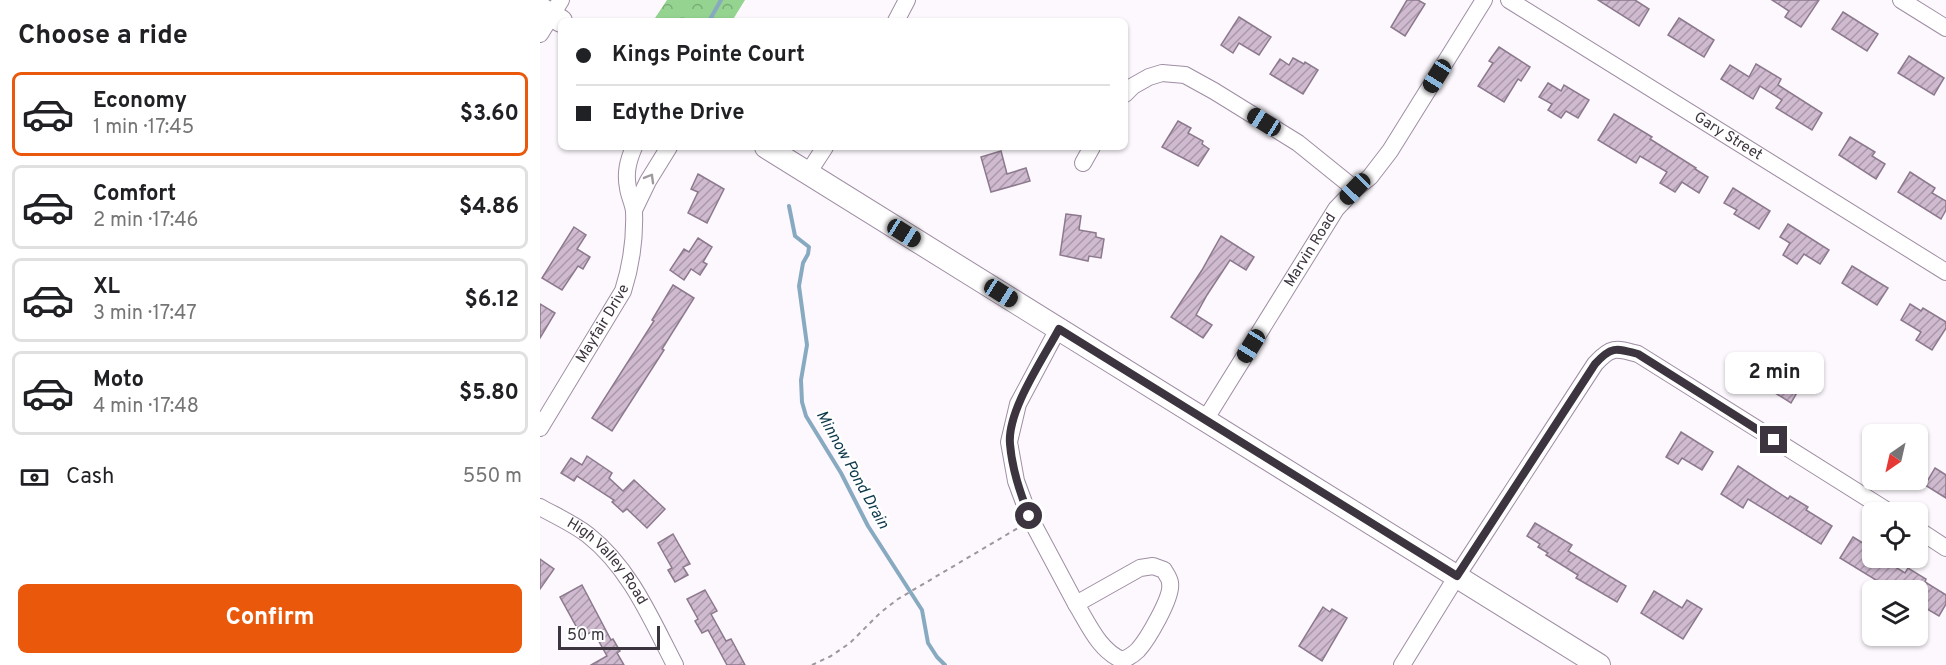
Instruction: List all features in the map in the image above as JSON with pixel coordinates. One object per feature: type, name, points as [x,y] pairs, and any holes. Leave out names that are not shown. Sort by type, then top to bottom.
[{"type":"street","points":[[898,18],[907,0]]},
{"type":"street","name":"Marvin Road","points":[[1204,420],[1336,209],[1370,177],[1390,151],[1484,0]]},
{"type":"street","name":"Gary Street","points":[[1509,0],[1946,272]]},
{"type":"street","points":[[1901,0],[1946,28]]},
{"type":"street","points":[[540,34],[554,11]]},
{"type":"street","points":[[1128,91],[1149,77],[1162,74],[1185,75],[1298,143],[1355,189]]},
{"type":"street","name":"Mayfair Drive","points":[[633,150],[627,165],[627,187],[634,210]]},
{"type":"street","name":"Mayfair Drive","points":[[540,428],[623,291],[629,271],[634,210],[667,150]]},
{"type":"street","points":[[771,150],[1599,665]]},
{"type":"street","points":[[808,173],[823,150]]},
{"type":"street","points":[[1083,163],[1090,150]]},
{"type":"street","points":[[1059,329],[1018,404],[1009,442],[1016,481],[1032,520],[1076,604],[1112,656],[1122,660],[1139,650],[1169,594],[1171,583],[1164,570],[1153,566],[1140,568],[1076,604]]},
{"type":"street","points":[[1402,665],[1457,576],[1605,352],[1618,348],[1638,354],[1873,502]]},
{"type":"street","name":"High Valley Road","points":[[540,507],[587,534],[613,558],[633,585],[675,665]]},
{"type":"street","points":[[1928,537],[1946,548]]},
{"type":"path","points":[[812,665],[850,643],[880,613],[898,599],[1032,520]]},
{"type":"green space","points":[[667,0],[745,0],[734,18],[655,18]]},
{"type":"building","points":[[1407,0],[1418,0],[1425,4],[1405,36],[1391,27]]},
{"type":"building","points":[[1598,0],[1635,0],[1649,9],[1639,26]]},
{"type":"building","points":[[1772,0],[1819,0],[1801,27],[1785,17],[1789,11]]},
{"type":"building","points":[[1843,12],[1878,34],[1867,51],[1832,29]]},
{"type":"building","points":[[1239,17],[1271,37],[1259,55],[1239,43],[1233,53],[1221,45]]},
{"type":"building","points":[[1679,18],[1714,40],[1704,57],[1668,35]]},
{"type":"building","points":[[1499,47],[1530,67],[1521,81],[1518,79],[1504,102],[1478,86],[1493,63],[1489,61]]},
{"type":"building","points":[[1909,56],[1944,78],[1934,95],[1898,73]]},
{"type":"building","points":[[1293,58],[1318,70],[1303,94],[1270,74],[1280,59],[1289,65]]},
{"type":"building","points":[[1756,64],[1781,79],[1778,85],[1822,113],[1812,130],[1776,108],[1782,100],[1760,86],[1753,99],[1721,79],[1730,65],[1749,77]]},
{"type":"building","points":[[1548,83],[1561,91],[1564,85],[1589,100],[1578,118],[1566,111],[1561,118],[1548,110],[1552,104],[1539,97]]},
{"type":"building","points":[[1614,114],[1652,137],[1650,139],[1708,177],[1699,193],[1682,182],[1675,192],[1660,183],[1667,172],[1640,156],[1636,163],[1598,140]]},
{"type":"building","points":[[1178,121],[1191,128],[1188,133],[1203,141],[1202,144],[1209,149],[1198,166],[1162,147]]},
{"type":"building","points":[[1850,137],[1875,152],[1872,156],[1885,164],[1876,179],[1839,155]]},
{"type":"building","points":[[1001,151],[1007,174],[1026,168],[1030,181],[991,192],[981,157]]},
{"type":"building","points":[[1910,172],[1935,188],[1932,193],[1946,201],[1946,210],[1941,219],[1898,192]]},
{"type":"building","points":[[698,174],[724,189],[707,223],[688,213],[698,192],[691,189]]},
{"type":"building","points":[[1733,188],[1770,211],[1759,229],[1734,214],[1737,210],[1724,203]]},
{"type":"building","points":[[1066,214],[1081,216],[1079,230],[1096,233],[1096,237],[1104,239],[1101,258],[1089,256],[1088,261],[1060,255]]},
{"type":"building","points":[[1788,224],[1829,250],[1820,264],[1804,254],[1797,264],[1783,255],[1790,243],[1780,237]]},
{"type":"building","points":[[574,227],[586,235],[577,249],[590,257],[583,269],[578,266],[562,290],[542,278]]},
{"type":"building","points":[[1221,236],[1254,257],[1246,270],[1230,260],[1207,295],[1196,315],[1212,325],[1203,338],[1171,317]]},
{"type":"building","points":[[698,238],[712,247],[703,262],[707,264],[700,275],[691,269],[684,280],[670,270],[684,249],[689,252]]},
{"type":"building","points":[[1852,266],[1888,288],[1877,305],[1842,283]]},
{"type":"building","points":[[673,285],[694,298],[612,431],[592,418],[654,321],[652,320]]},
{"type":"building","points":[[540,304],[555,313],[540,338]]},
{"type":"building","points":[[1910,304],[1921,311],[1923,308],[1946,322],[1946,328],[1932,350],[1916,340],[1921,332],[1901,320]]},
{"type":"building","points":[[1760,355],[1802,384],[1791,403],[1747,375]]},
{"type":"building","points":[[1681,432],[1713,452],[1702,470],[1682,458],[1678,464],[1666,457]]},
{"type":"building","points":[[587,456],[612,473],[609,478],[623,491],[634,480],[665,509],[647,528],[627,509],[623,512],[612,502],[614,500],[577,476],[574,481],[561,473],[571,458],[582,465]]},
{"type":"building","points":[[1738,466],[1788,499],[1790,496],[1808,507],[1806,510],[1832,526],[1821,544],[1748,499],[1743,508],[1721,494]]},
{"type":"building","points":[[1935,468],[1946,475],[1946,498],[1928,487],[1928,480]]},
{"type":"building","points":[[1535,523],[1572,545],[1568,551],[1626,586],[1617,602],[1576,578],[1578,575],[1546,555],[1548,553],[1538,547],[1540,544],[1527,536]]},
{"type":"building","points":[[673,534],[690,564],[683,567],[688,575],[675,582],[668,570],[672,568],[658,543]]},
{"type":"building","points":[[1853,537],[1862,542],[1862,568],[1897,568],[1905,573],[1908,568],[1926,579],[1876,580],[1840,558]]},
{"type":"building","points":[[540,559],[554,569],[540,589]]},
{"type":"building","points":[[1928,584],[1946,595],[1946,604],[1939,616],[1928,610]]},
{"type":"building","points":[[582,585],[611,640],[613,639],[620,651],[617,653],[624,665],[591,665],[607,656],[593,631],[582,637],[560,597]]},
{"type":"building","points":[[705,590],[717,611],[711,614],[726,641],[731,639],[745,665],[727,665],[708,630],[702,633],[695,621],[698,619],[687,599]]},
{"type":"building","points":[[1654,591],[1682,608],[1687,600],[1702,609],[1683,639],[1641,613]]},
{"type":"building","points":[[1323,607],[1330,612],[1332,609],[1347,618],[1322,661],[1299,646]]},
{"type":"waterway","name":"Minnow Pond Drain","points":[[711,18],[721,0]]},
{"type":"waterway","name":"Minnow Pond Drain","points":[[789,206],[795,236],[809,247],[803,263],[799,286],[807,345],[801,380],[802,402],[806,416],[841,473],[868,526],[922,610],[928,643],[945,665]]},
{"type":"route","points":[[1029,516],[1016,481],[1009,442],[1018,404],[1059,329],[1457,576],[1605,352],[1618,348],[1638,354],[1774,440]]}]
